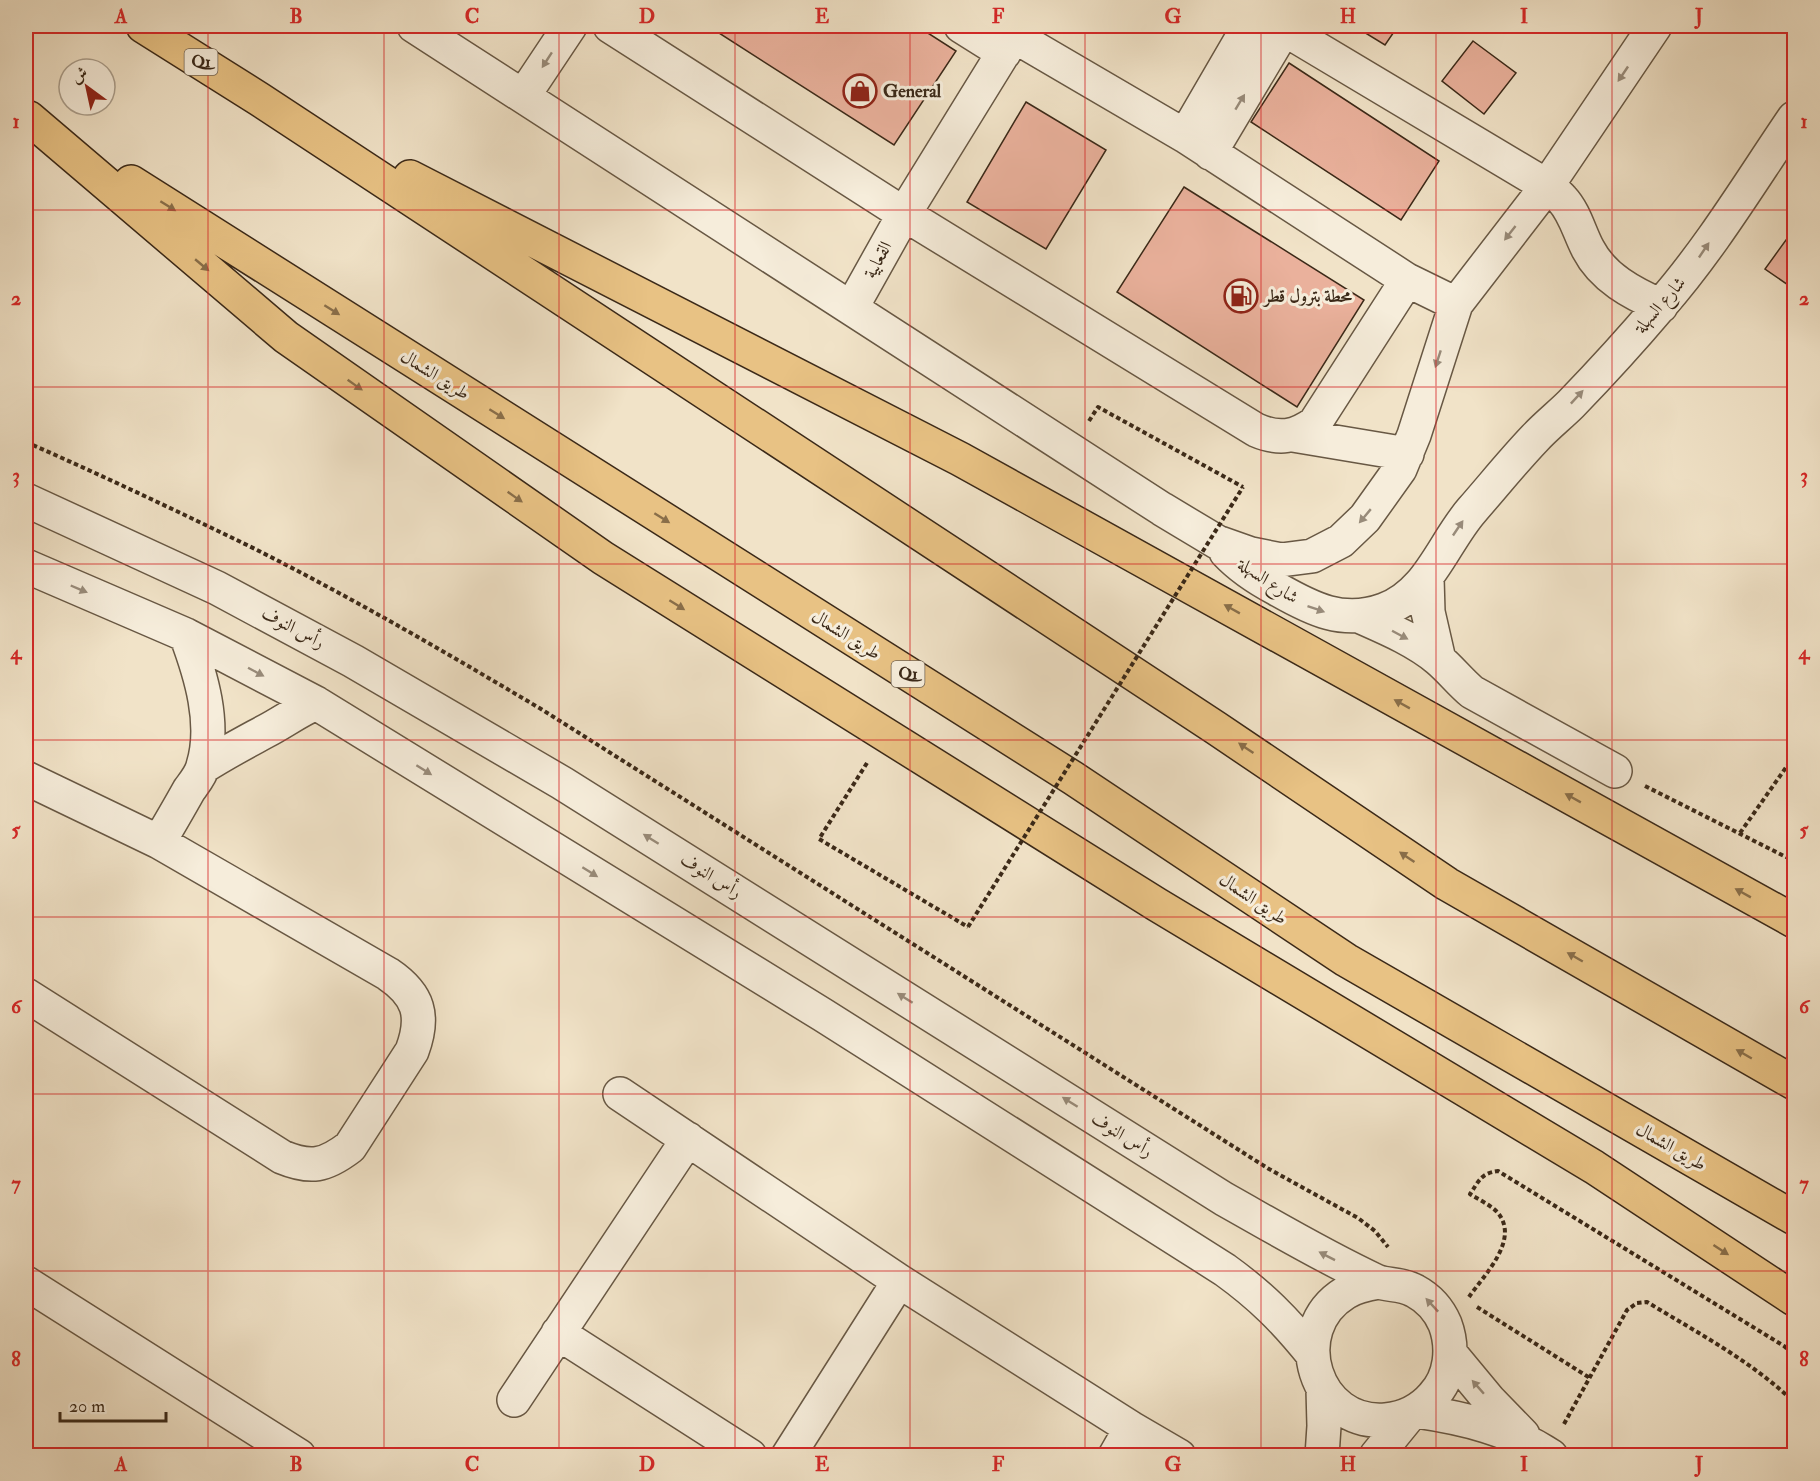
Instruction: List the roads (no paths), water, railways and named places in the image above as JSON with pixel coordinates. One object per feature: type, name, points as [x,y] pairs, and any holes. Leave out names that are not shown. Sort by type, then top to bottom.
[{"type":"highway","name":"Q1","points":[[143,26],[259,99],[1206,722],[1447,884],[1794,1083]]},
{"type":"highway","points":[[259,99],[960,459],[1794,921]]},
{"type":"highway","points":[[27,117],[286,337],[603,558],[1156,904],[1594,1167],[1794,1299]]},
{"type":"highway","name":"طريق الشمال","points":[[27,117],[1073,778],[1346,960],[1794,1218]]},
{"type":"street","points":[[414,26],[1162,509],[1217,542]]},
{"type":"street","points":[[524,95],[570,26]]},
{"type":"street","points":[[610,26],[904,213],[1256,430],[1274,436],[1293,435],[1407,454]]},
{"type":"street","points":[[961,26],[1013,38],[1198,144],[1407,280],[1456,304]]},
{"type":"street","points":[[1198,144],[1249,26]]},
{"type":"street","points":[[1198,144],[1282,27],[1547,186],[1562,198],[1573,214],[1588,250],[1612,279],[1633,294],[1660,306]]},
{"type":"street","name":"شارع السهلة","points":[[1217,542],[1251,554],[1281,560],[1312,556],[1341,541],[1365,518],[1400,469],[1407,454],[1456,304],[1547,186],[1642,30]]},
{"type":"street","name":"القعابية","points":[[852,307],[904,213],[1013,38]]},
{"type":"street","name":"شارع السهلة","points":[[1217,542],[1249,572],[1307,607],[1332,615],[1359,616],[1385,610],[1408,597],[1427,578],[1459,525],[1535,438],[1571,404],[1660,306],[1697,261],[1794,118]]},
{"type":"street","points":[[1293,435],[1315,423],[1323,413],[1407,280]]},
{"type":"street","name":"رأس النوف","points":[[26,500],[217,588],[353,661],[562,783],[1224,1199],[1300,1242],[1392,1284]]},
{"type":"street","points":[[26,566],[186,635],[316,703],[823,1015],[1225,1270],[1274,1309],[1313,1355]]},
{"type":"street","points":[[1427,578],[1428,612],[1439,660]]},
{"type":"street","points":[[1359,616],[1414,642],[1439,660],[1472,692],[1615,771]]},
{"type":"street","points":[[159,842],[203,767],[207,744],[207,720],[200,678],[186,635]]},
{"type":"street","points":[[203,767],[223,753],[316,703]]},
{"type":"street","points":[[26,778],[159,842],[388,974],[402,984],[413,999],[419,1016],[418,1034],[411,1051],[350,1148],[335,1158],[318,1164],[299,1164],[282,1157],[26,995]]},
{"type":"street","points":[[620,1094],[899,1281],[1123,1442],[1179,1455]]},
{"type":"street","points":[[514,1400],[687,1139]]},
{"type":"street","points":[[788,1455],[899,1281]]},
{"type":"street","points":[[26,1283],[299,1455]]},
{"type":"street","points":[[1392,1284],[1454,1309],[1449,1335],[1450,1353],[1449,1367],[1444,1380],[1437,1393],[1427,1403],[1395,1419],[1379,1420],[1362,1418],[1347,1412],[1334,1402],[1318,1379],[1313,1355],[1314,1337],[1320,1320],[1330,1305],[1344,1293],[1361,1286],[1392,1284]]},
{"type":"street","points":[[558,1333],[750,1455]]},
{"type":"street","points":[[1450,1353],[1489,1400],[1544,1451]]},
{"type":"street","points":[[1322,1455],[1323,1389]]},
{"type":"street","points":[[1413,1412],[1476,1422],[1544,1451]]},
{"type":"street","points":[[1376,1455],[1413,1412]]},
{"type":"place","name":"General","points":[[860,91]]},
{"type":"place","name":"محطة بترول قطر","points":[[1241,296]]}]
